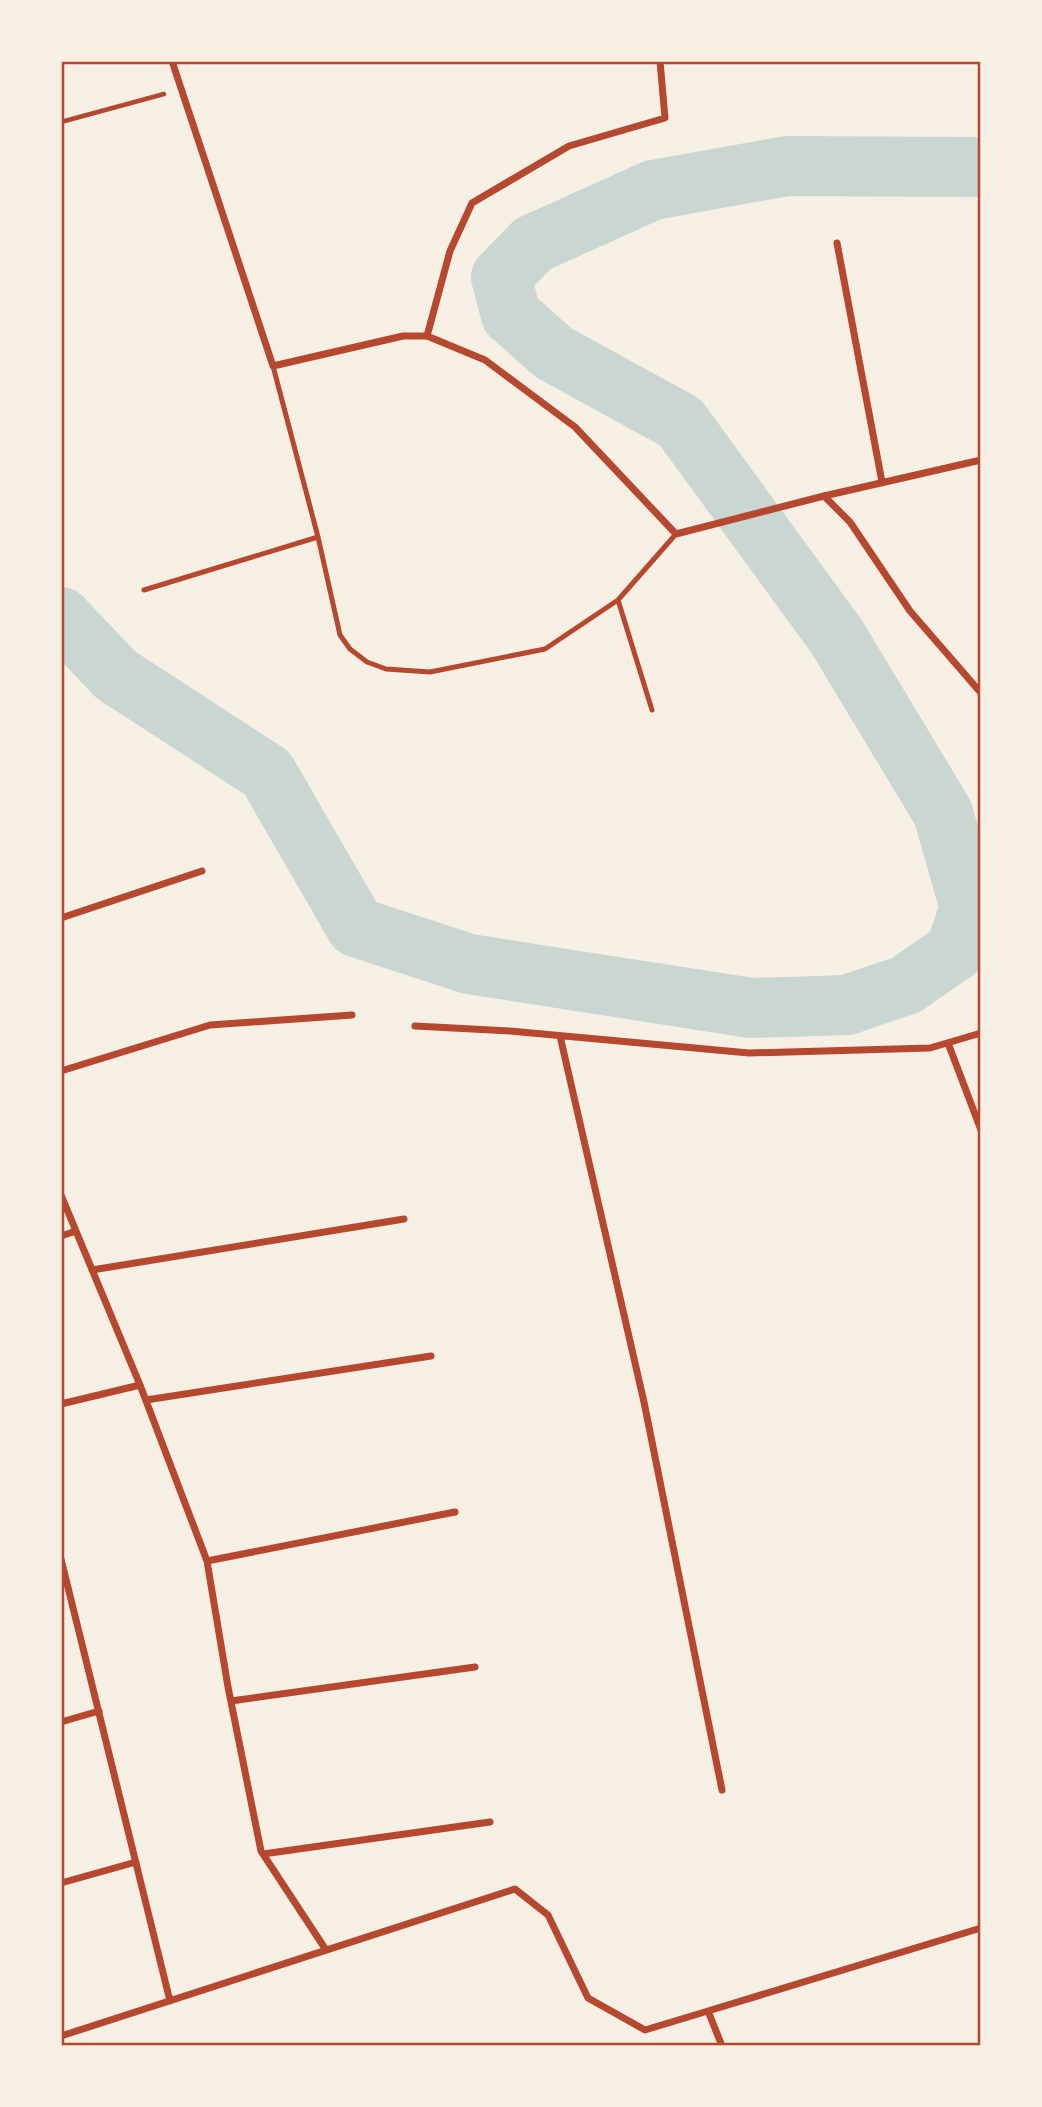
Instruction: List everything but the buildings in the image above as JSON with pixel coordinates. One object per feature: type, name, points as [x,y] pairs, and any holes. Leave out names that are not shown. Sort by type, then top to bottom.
[{"type":"street","points":[[172,61],[273,366],[403,336],[427,336],[485,360],[575,427],[676,534],[824,495],[981,460]]},
{"type":"street","points":[[427,336],[450,251],[472,203],[569,146],[665,118],[660,61]]},
{"type":"street","points":[[837,243],[883,482]]},
{"type":"street","points":[[824,495],[850,522],[910,611],[981,693]]},
{"type":"street","points":[[61,918],[202,871]]},
{"type":"street","points":[[61,1071],[210,1025],[352,1015]]},
{"type":"street","points":[[415,1026],[749,1053],[930,1048],[981,1033]]},
{"type":"street","points":[[560,1037],[646,1414],[722,1790]]},
{"type":"street","points":[[948,1043],[981,1130]]},
{"type":"street","points":[[61,1195],[146,1400],[207,1561],[231,1701],[263,1854],[326,1950]]},
{"type":"street","points":[[92,1270],[404,1219]]},
{"type":"street","points":[[61,1236],[76,1231]]},
{"type":"street","points":[[146,1400],[431,1356]]},
{"type":"street","points":[[61,1404],[139,1385]]},
{"type":"street","points":[[207,1561],[455,1512]]},
{"type":"street","points":[[61,1560],[170,2001]]},
{"type":"street","points":[[231,1701],[475,1667]]},
{"type":"street","points":[[61,1722],[99,1711]]},
{"type":"street","points":[[263,1854],[490,1822]]},
{"type":"street","points":[[61,1883],[136,1862]]},
{"type":"street","points":[[61,2036],[515,1889],[548,1915],[589,1998],[645,2030],[981,1928]]},
{"type":"street","points":[[708,2011],[722,2046]]},
{"type":"lane","points":[[273,366],[318,537],[340,635],[351,649],[367,662],[386,669],[430,672],[545,649],[618,600],[676,534]]},
{"type":"lane","points":[[144,590],[318,537]]},
{"type":"lane","points":[[618,600],[652,710]]},
{"type":"path","points":[[61,122],[181,89]]},
{"type":"waterway","points":[[61,617],[116,675],[267,773],[356,927],[469,964],[751,1008],[847,1005],[906,985],[955,951],[970,908],[943,813],[837,637],[680,422],[554,353],[511,315],[501,277],[533,244],[653,190],[787,166],[981,167]]}]
